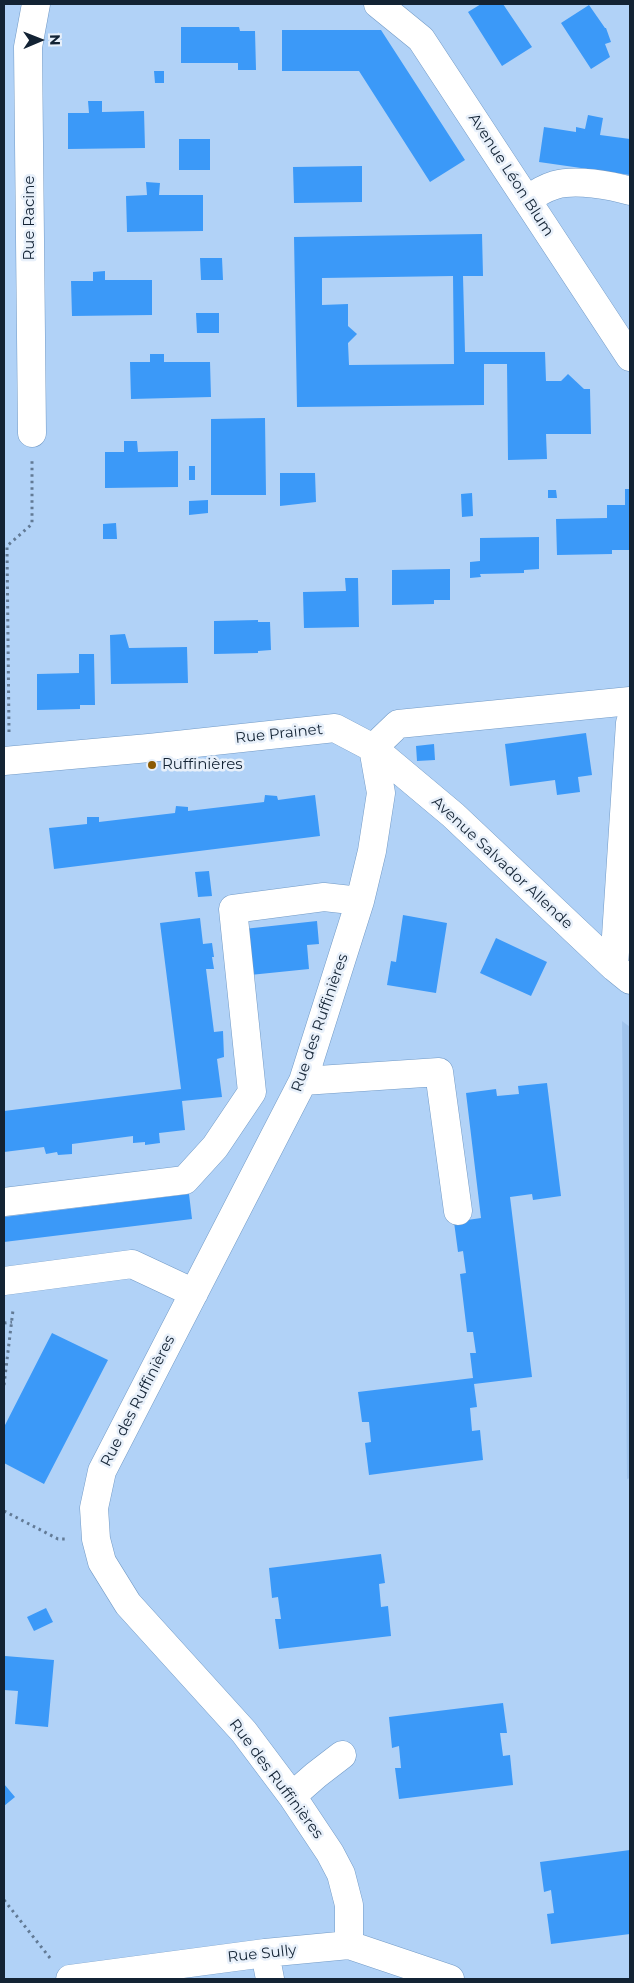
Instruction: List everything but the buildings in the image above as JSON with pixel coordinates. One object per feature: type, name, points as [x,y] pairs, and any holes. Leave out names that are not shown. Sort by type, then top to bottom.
[{"type":"street","name":"Rue Racine","points":[[32,433],[28,46],[36,4]]},
{"type":"street","name":"Avenue Léon Blum","points":[[378,4],[422,39],[630,357]]},
{"type":"street","points":[[527,200],[536,193],[556,185],[576,183],[630,191]]},
{"type":"street","points":[[373,748],[398,724],[630,701]]},
{"type":"street","points":[[622,973],[630,723]]},
{"type":"street","name":"Rue Prainet","points":[[7,761],[335,728],[373,748]]},
{"type":"street","name":"Rue des Ruffinières","points":[[350,1945],[349,1905],[341,1874],[330,1853],[292,1796],[244,1732],[128,1604],[102,1562],[96,1539],[94,1508],[102,1471],[303,1081],[360,901],[372,851],[381,793],[373,748]]},
{"type":"street","name":"Avenue Salvador Allende","points":[[373,748],[453,815],[622,973]]},
{"type":"street","points":[[4,1202],[185,1180],[215,1147],[252,1092],[232,910],[324,898],[360,901]]},
{"type":"street","points":[[303,1081],[440,1072],[458,1211]]},
{"type":"street","points":[[11,1281],[132,1264],[194,1292]]},
{"type":"street","points":[[292,1796],[342,1755]]},
{"type":"street","name":"Rue Sully","points":[[61,1971],[350,1945],[450,1979]]},
{"type":"street","points":[[265,1953],[270,1979]]},
{"type":"path","points":[[7,761],[7,546],[32,524],[32,433]]},
{"type":"path","points":[[4,1385],[12,1322],[11,1281]]},
{"type":"path","points":[[4,1323],[12,1322]]},
{"type":"path","points":[[4,1511],[58,1539],[96,1539]]},
{"type":"path","points":[[4,1900],[61,1971]]},
{"type":"shaded area","points":[[622,1021],[630,1027],[630,1478],[627,1479]]},
{"type":"place","name":"Ruffinières","points":[[152,765]]}]
